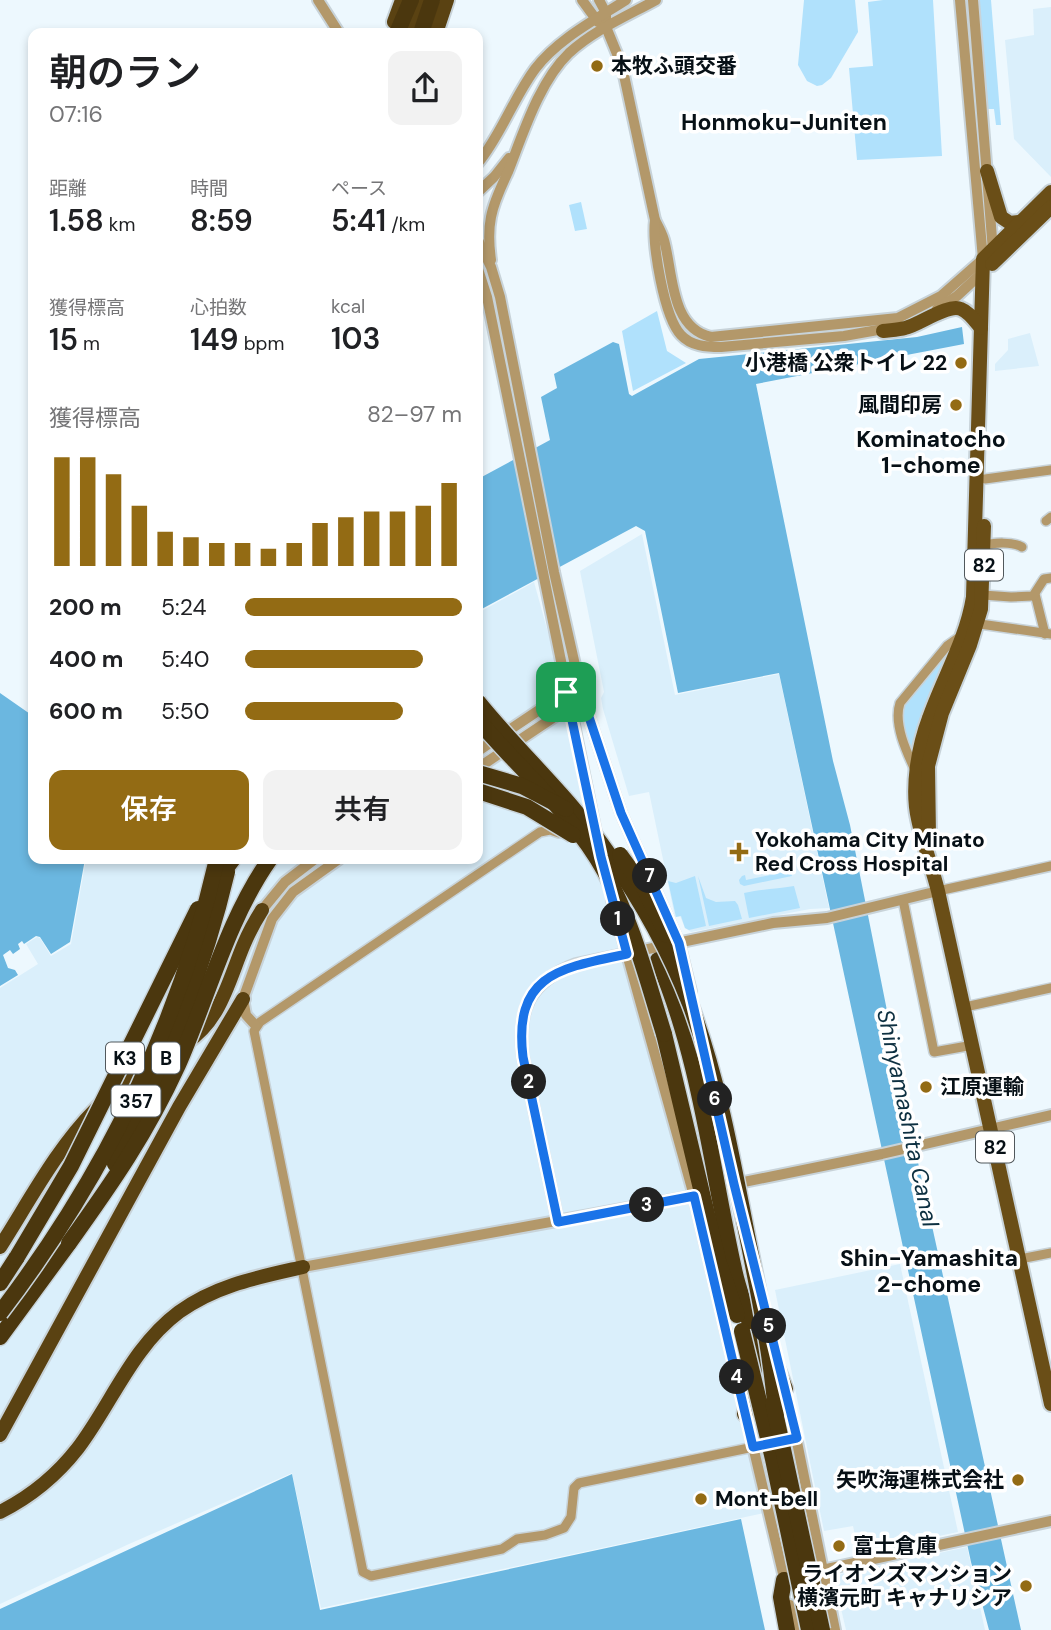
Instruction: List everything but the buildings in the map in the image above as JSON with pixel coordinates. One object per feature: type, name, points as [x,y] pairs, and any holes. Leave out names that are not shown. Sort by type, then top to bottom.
[{"type":"highway","points":[[392,28],[402,0]]},
{"type":"highway","points":[[400,28],[416,0]]},
{"type":"highway","points":[[408,28],[416,0]]},
{"type":"highway","points":[[421,28],[432,0]]},
{"type":"highway","points":[[428,28],[432,0]]},
{"type":"highway","points":[[438,28],[447,0]]},
{"type":"highway","points":[[483,708],[585,823],[609,855],[636,896],[679,980],[706,1052],[731,1153],[769,1348],[776,1413]]},
{"type":"highway","points":[[483,726],[578,832],[606,873],[618,899],[640,957],[664,1034],[718,1261],[742,1331]]},
{"type":"highway","points":[[483,774],[540,793],[590,826],[635,874],[665,929],[682,977],[701,1047],[822,1630]]},
{"type":"highway","points":[[483,792],[512,801],[544,816],[588,848],[625,892],[658,960],[677,1009],[693,1071],[734,1272],[749,1317],[755,1361],[745,1414]]},
{"type":"highway","name":"B","points":[[0,1313],[94,1175],[129,1108],[179,989],[198,932],[216,864]]},
{"type":"highway","name":"K3","points":[[0,1283],[71,1166],[187,927],[228,864]]},
{"type":"highway","name":"B","points":[[0,1337],[69,1243],[112,1169],[168,1052],[205,954],[231,864]]},
{"type":"highway","name":"K3","points":[[69,1243],[122,1170],[145,1131],[178,1065],[243,904],[267,864]]},
{"type":"highway","points":[[0,1247],[67,1143],[96,1108],[125,1084],[201,1031],[216,1012],[244,943],[262,910]]},
{"type":"highway","points":[[665,929],[679,980],[742,1271],[785,1389]]},
{"type":"highway","points":[[658,960],[773,1459],[808,1630]]},
{"type":"highway","points":[[0,1435],[178,1107],[243,999]]},
{"type":"highway","points":[[0,1512],[39,1487],[66,1462],[89,1432],[139,1353],[166,1323],[194,1302],[226,1286],[303,1267]]},
{"type":"highway","points":[[784,1580],[781,1598],[787,1630]]},
{"type":"main road","points":[[987,171],[1001,217],[1010,223],[1019,222]]},
{"type":"main road","points":[[988,261],[1019,222],[1051,192]]},
{"type":"main road","points":[[988,261],[1051,207]]},
{"type":"main road","name":"82","points":[[930,858],[928,766],[933,741],[970,626],[973,597],[981,328],[988,261]]},
{"type":"main road","name":"82","points":[[988,261],[983,595],[928,721],[917,774],[917,817],[930,858],[965,1007],[1051,1404]]},
{"type":"main road","points":[[883,331],[914,325],[951,307],[969,314],[981,328]]},
{"type":"street","points":[[318,0],[336,28]]},
{"type":"street","points":[[582,0],[594,20],[606,27]]},
{"type":"street","points":[[599,0],[606,13],[606,27],[618,51],[626,79],[655,220],[663,237],[681,315],[694,331],[711,337],[898,318],[941,296],[988,261]]},
{"type":"street","points":[[483,155],[539,64],[557,46],[626,0]]},
{"type":"street","points":[[491,267],[491,218],[516,150],[547,82],[574,49],[606,27],[656,0]]},
{"type":"street","points":[[960,0],[988,261]]},
{"type":"street","points":[[655,220],[653,238],[671,319],[679,334],[692,343],[706,347],[883,331],[938,308],[957,296],[988,261],[987,171],[973,0]]},
{"type":"street","points":[[483,187],[516,150]]},
{"type":"street","points":[[483,250],[500,297],[523,445]]},
{"type":"street","points":[[483,285],[523,445],[549,575],[569,708],[598,841],[694,1196],[796,1630]]},
{"type":"street","points":[[985,479],[1051,470]]},
{"type":"street","points":[[984,546],[1017,544],[1022,547]]},
{"type":"street","points":[[549,575],[582,696],[621,813],[679,943],[734,1184],[797,1438],[835,1630]]},
{"type":"street","points":[[983,595],[1027,597],[1035,594],[1044,579],[1051,578]]},
{"type":"street","points":[[917,774],[907,753],[898,716],[900,703],[947,646],[970,626],[1048,634],[1035,594]]},
{"type":"street","points":[[483,748],[566,692],[582,696]]},
{"type":"street","points":[[483,765],[569,708],[582,696]]},
{"type":"street","points":[[256,1026],[540,832],[554,831],[582,843],[598,841]]},
{"type":"street","points":[[262,910],[285,882],[308,864]]},
{"type":"street","points":[[256,1026],[246,1016],[243,999],[265,934],[282,904],[300,886],[333,864]]},
{"type":"street","points":[[558,1222],[520,1032],[523,1012],[532,994],[558,971],[576,964],[773,923],[832,917],[867,910],[1051,866]]},
{"type":"street","points":[[903,900],[934,1052],[973,1045]]},
{"type":"street","points":[[965,1007],[1051,988]]},
{"type":"street","points":[[256,1026],[255,1037],[363,1572],[371,1576],[502,1549],[517,1539],[545,1535],[564,1528],[572,1511],[573,1488],[579,1483],[797,1438]]},
{"type":"street","points":[[734,1184],[915,1147],[1051,1115]]},
{"type":"street","points":[[303,1267],[694,1196]]},
{"type":"street","points":[[1020,1259],[1051,1252]]},
{"type":"street","points":[[784,1580],[1051,1521]]},
{"type":"shaded area","points":[[804,0],[855,0],[858,32],[831,78],[817,86],[807,81],[798,65]]},
{"type":"shaded area","points":[[933,0],[942,156],[857,160],[849,68],[873,66],[868,2]]},
{"type":"shaded area","points":[[979,0],[991,0],[1001,125],[996,125],[994,109],[988,109]]},
{"type":"shaded area","points":[[1051,7],[1051,177],[1014,139],[1005,40],[1034,35],[1033,9]]},
{"type":"shaded area","points":[[581,202],[587,229],[575,231],[569,205]]},
{"type":"shaded area","points":[[657,311],[667,351],[686,363],[633,391],[622,331]]},
{"type":"shaded area","points":[[1030,333],[1039,366],[995,371],[995,364],[1008,350],[1008,339]]},
{"type":"shaded area","name":"Yokohama City Minato Red Cross Hospital","points":[[642,534],[675,695],[779,674],[829,908],[810,909],[691,932],[685,928],[680,916],[675,917],[649,792],[629,796],[603,709],[601,698],[604,692],[580,571]]},
{"type":"shaded area","points":[[534,582],[569,708],[769,1512],[321,1608],[292,1473],[0,1604],[0,988],[38,964],[26,944],[37,937],[51,956],[71,944],[85,864],[483,864],[483,610]]},
{"type":"shaded area","points":[[953,645],[919,725],[911,761],[899,714],[904,702]]},
{"type":"shaded area","points":[[790,871],[792,876],[744,886],[739,880],[745,875],[746,880]]},
{"type":"shaded area","points":[[695,876],[706,926],[689,930],[685,928],[681,916],[676,917],[668,881],[676,883]]},
{"type":"shaded area","points":[[698,876],[706,898],[716,902],[735,901],[742,919],[709,926]]},
{"type":"shaded area","points":[[794,886],[800,908],[749,918],[744,893]]},
{"type":"shaded area","points":[[900,1264],[958,1532],[859,1553],[853,1526],[824,1531],[775,1290]]},
{"type":"shaded area","points":[[967,1547],[985,1630],[846,1630],[835,1583],[841,1574]]},
{"type":"water","name":"Shinyamashita Canal","points":[[962,327],[964,344],[756,384],[833,761],[850,825],[910,1126],[1021,1630],[989,1630],[971,1562],[779,673],[678,693],[645,531],[636,526],[483,608],[483,476],[550,440],[541,397],[557,388],[554,374],[613,342],[619,344],[629,394],[632,396],[699,359],[917,337]]},
{"type":"water","points":[[0,693],[28,713],[28,864],[84,864],[70,942],[51,954],[40,937],[36,936],[24,944],[22,941],[18,944],[20,949],[13,954],[10,950],[3,955],[8,968],[15,970],[18,975],[0,986]]},
{"type":"water","points":[[292,1474],[320,1610],[741,1519],[765,1630],[0,1630],[0,1609]]},
{"type":"place","name":"本牧ふ頭交番","points":[[597,66]]},
{"type":"place","name":"小港橋 公衆トイレ 22","points":[[961,363]]},
{"type":"place","name":"風間印房","points":[[956,405]]},
{"type":"place","name":"Yokohama City Minato Red Cross Hospital","points":[[739,852]]},
{"type":"place","name":"江原運輸","points":[[926,1087]]},
{"type":"place","name":"矢吹海運株式会社","points":[[1018,1480]]},
{"type":"place","name":"Mont-bell","points":[[701,1499]]},
{"type":"place","name":"富士倉庫","points":[[839,1546]]},
{"type":"place","name":"ライオンズマンション 横濱元町 キャナリシア","points":[[1026,1586]]},
{"type":"district","name":"Honmoku-Juniten","points":[[784,122]]},
{"type":"district","name":"Kominatocho 1-chome","points":[[931,452]]},
{"type":"district","name":"Shin-Yamashita 2-chome","points":[[929,1271]]},
{"type":"route","points":[[566,692],[582,696],[621,813],[679,943],[734,1184],[797,1438],[753,1447],[694,1196],[558,1222],[523,1057],[520,1032],[523,1012],[532,994],[558,971],[576,964],[627,954],[601,857],[566,692]]}]
